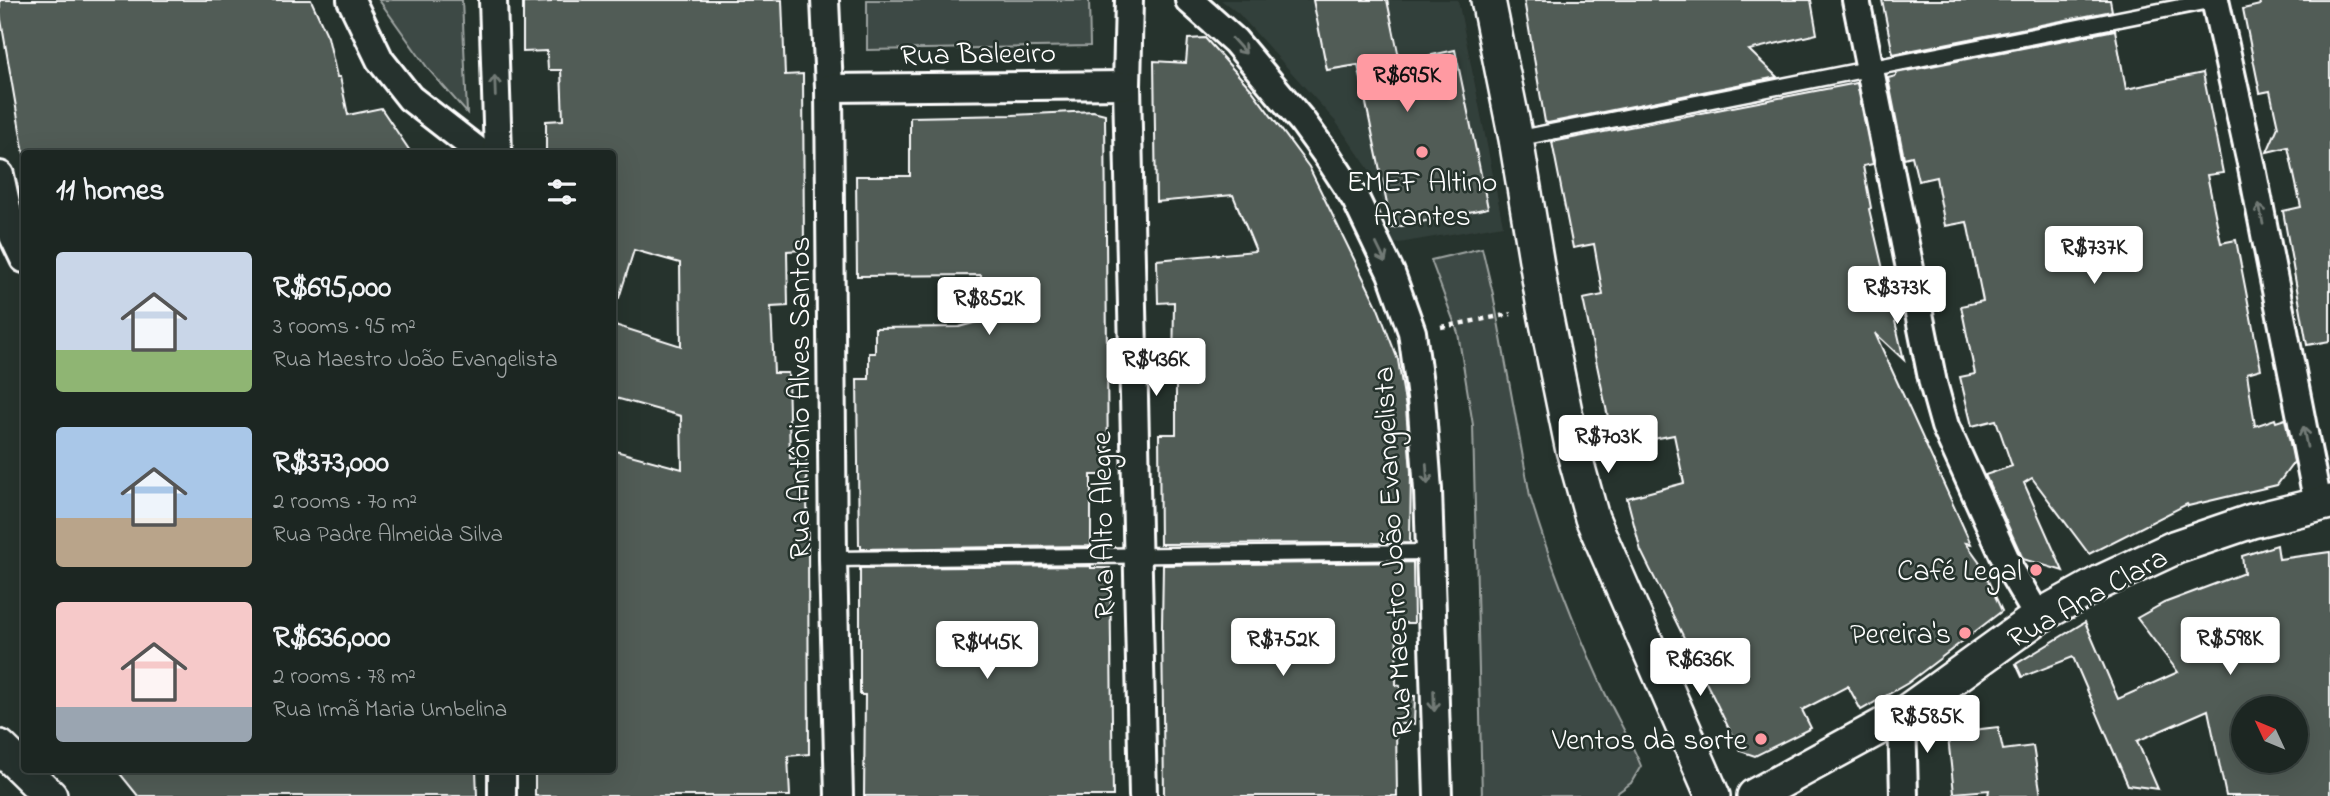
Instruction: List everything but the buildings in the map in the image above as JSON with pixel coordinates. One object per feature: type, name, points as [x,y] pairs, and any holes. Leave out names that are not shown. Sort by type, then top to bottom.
[{"type":"street","points":[[351,0],[380,60],[410,98],[477,150]]},
{"type":"street","points":[[493,0],[498,150]]},
{"type":"street","name":"Rua Antônio Alves Santos","points":[[825,0],[829,88],[833,559],[839,796]]},
{"type":"street","name":"Rua Alto Alegre","points":[[1129,0],[1127,85],[1143,796]]},
{"type":"street","name":"Rua Maestro João Evangelista","points":[[1189,0],[1235,41],[1302,121],[1328,157],[1356,200],[1385,261],[1412,332],[1421,398],[1430,552],[1438,796]]},
{"type":"street","points":[[1488,0],[1517,139],[1545,308],[1572,446],[1592,518],[1713,796]]},
{"type":"street","points":[[1856,0],[1933,383],[1945,426],[2010,569],[2038,617]]},
{"type":"street","points":[[2215,0],[2324,503]]},
{"type":"street","name":"Rua Baleeiro","points":[[829,88],[1127,85]]},
{"type":"street","points":[[0,175],[12,248]]},
{"type":"street","name":"Rua Ana Clara","points":[[1754,796],[1902,715],[2038,617],[2101,582],[2176,547],[2252,521],[2324,503]]},
{"type":"street","points":[[1902,715],[1904,796]]},
{"type":"street","points":[[0,747],[21,768]]},
{"type":"street","points":[[27,773],[50,796]]},
{"type":"street","points":[[502,773],[502,796]]},
{"type":"lane","points":[[1517,139],[2215,0]]},
{"type":"lane","points":[[833,559],[1430,552]]},
{"type":"path","points":[[1412,332],[1545,308]]},
{"type":"shaded area","points":[[379,0],[462,0],[467,113],[429,70]]},
{"type":"shaded area","points":[[867,0],[1089,0],[1090,46],[867,50]]},
{"type":"shaded area","name":"EMEF Altino Arantes","points":[[1221,0],[1458,0],[1503,225],[1394,244],[1377,181],[1336,122],[1238,13]]},
{"type":"shaded area","points":[[1482,248],[1530,496],[1584,645],[1641,766],[1631,783],[1613,796],[1482,796],[1473,425],[1458,333],[1431,260]]},
{"type":"place","name":"EMEF Altino Arantes","points":[[1422,152]]},
{"type":"place","name":"Café Legal","points":[[2036,570]]},
{"type":"place","name":"Pereira's","points":[[1965,633]]},
{"type":"place","name":"Ventos da sorte","points":[[1761,739]]}]
